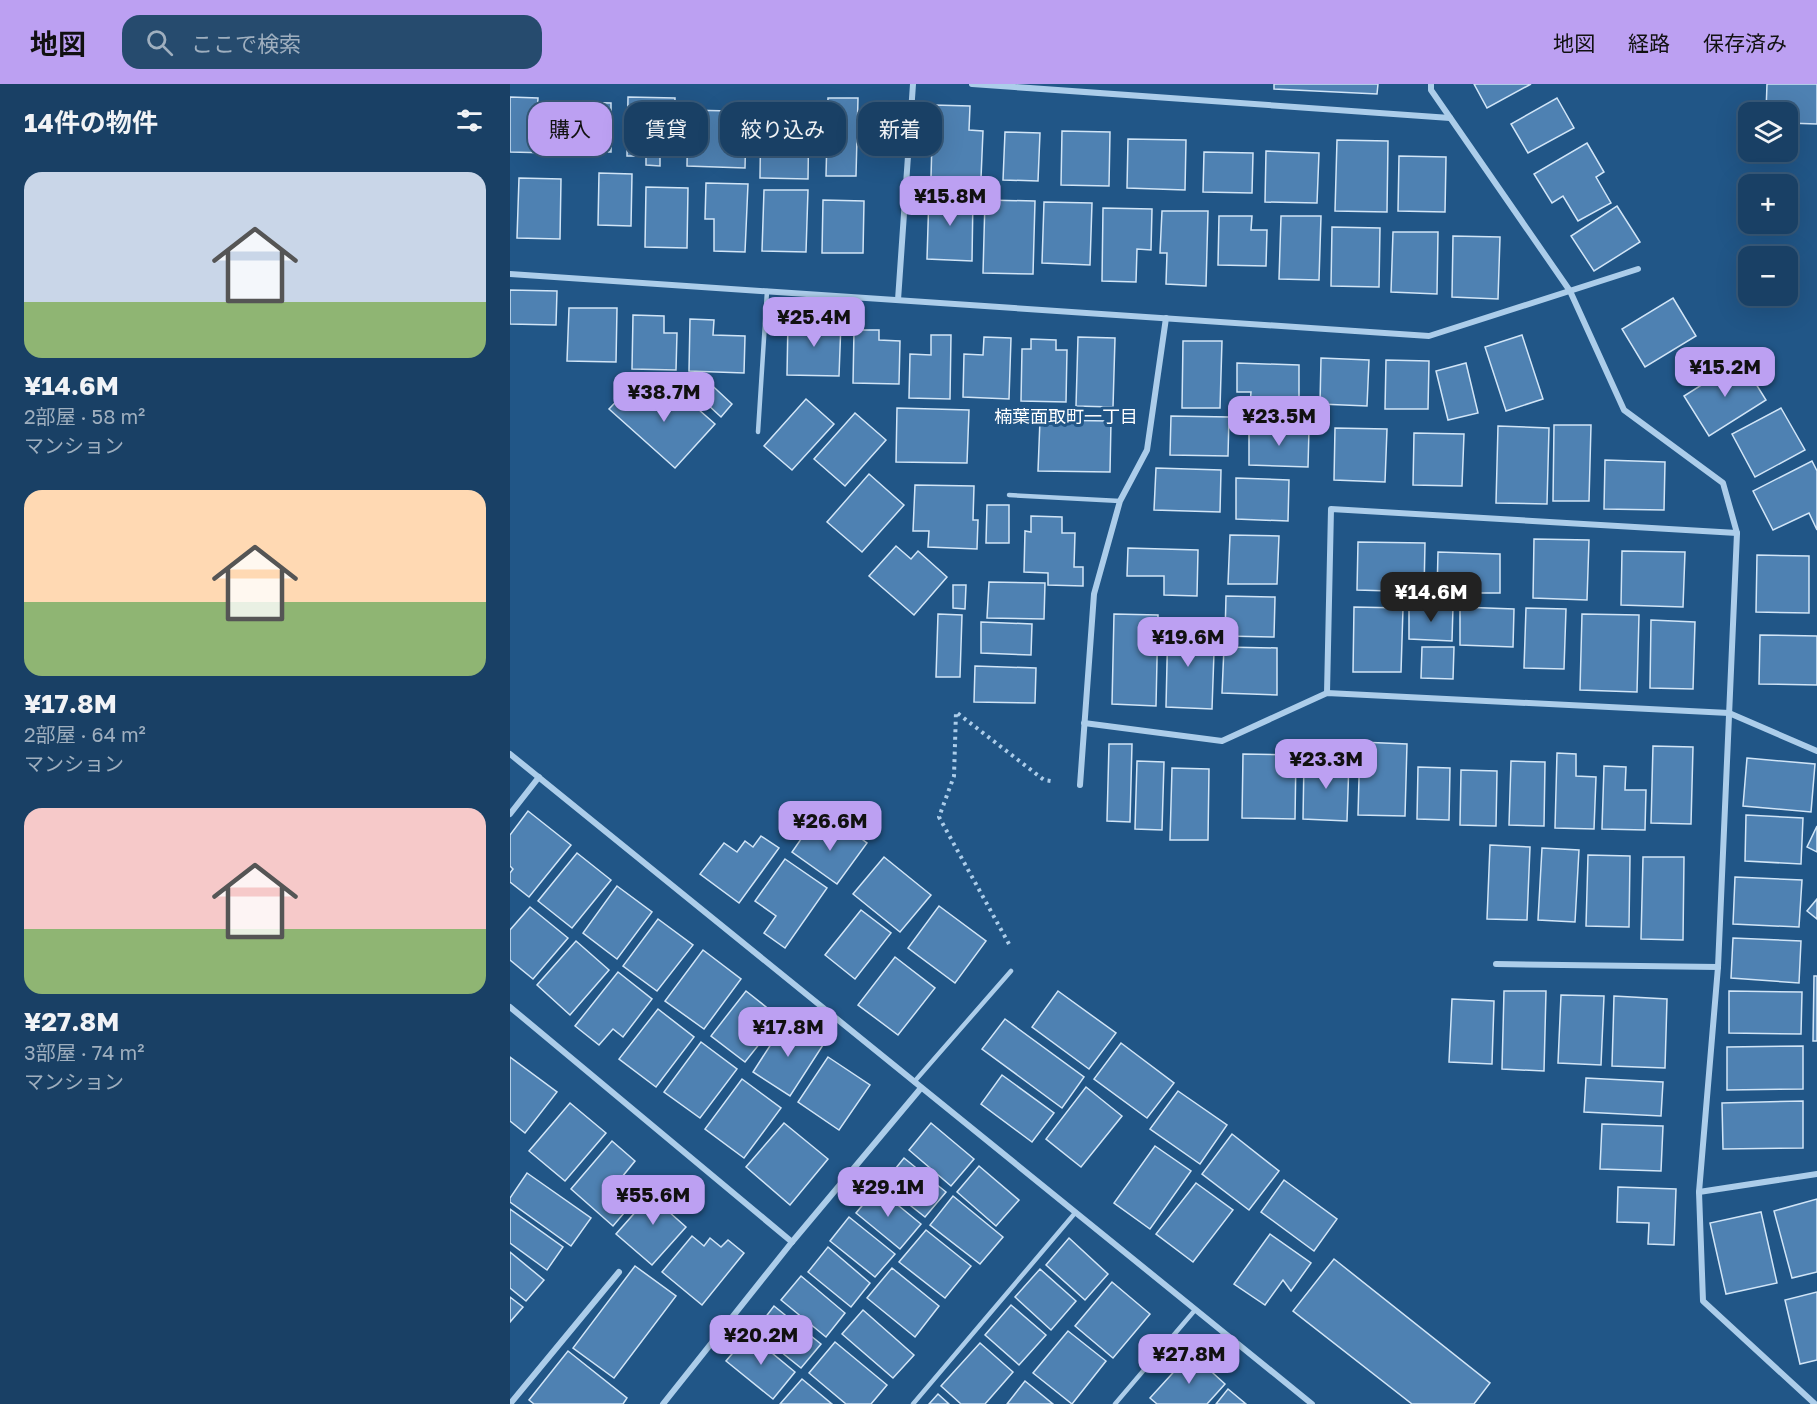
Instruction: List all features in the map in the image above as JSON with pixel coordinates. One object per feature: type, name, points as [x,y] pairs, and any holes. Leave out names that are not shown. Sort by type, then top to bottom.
[{"type":"street","points":[[898,300],[913,84]]},
{"type":"street","points":[[972,84],[1450,118]]},
{"type":"street","points":[[1431,84],[1431,90],[1570,291],[1624,410],[1723,483],[1737,533],[1718,967],[1699,1192],[1703,1301],[1815,1404]]},
{"type":"street","points":[[510,274],[1429,336],[1638,269]]},
{"type":"street","points":[[1080,785],[1094,594],[1120,501],[1147,450],[1166,318]]},
{"type":"street","points":[[1327,693],[1331,509],[1737,533]]},
{"type":"street","points":[[1084,723],[1221,741],[1327,693],[1729,713],[1817,751]]},
{"type":"street","points":[[510,754],[1312,1404]]},
{"type":"street","points":[[510,814],[539,777]]},
{"type":"street","points":[[1496,964],[1718,967]]},
{"type":"street","points":[[510,1007],[792,1242]]},
{"type":"street","points":[[663,1404],[792,1242],[921,1088]]},
{"type":"street","points":[[1699,1192],[1817,1174]]},
{"type":"street","points":[[510,1404],[619,1272]]},
{"type":"lane","points":[[758,432],[767,291]]},
{"type":"lane","points":[[1009,495],[1120,501]]},
{"type":"lane","points":[[914,1083],[1011,971]]},
{"type":"lane","points":[[913,1404],[1075,1213]]},
{"type":"lane","points":[[1115,1404],[1195,1310]]},
{"type":"path","points":[[1011,971],[1011,946],[939,817],[954,776],[956,712],[1044,780]]},
{"type":"building","points":[[1274,84],[1378,84],[1377,94],[1274,89]]},
{"type":"building","points":[[1474,84],[1531,84],[1487,108]]},
{"type":"building","points":[[1767,84],[1817,84],[1817,124],[1798,123],[1798,102],[1766,102]]},
{"type":"building","points":[[510,97],[538,98],[538,102],[528,102],[528,152],[510,152]]},
{"type":"building","points":[[628,97],[675,98],[675,102],[628,102]]},
{"type":"building","points":[[828,98],[858,98],[856,176],[826,176],[827,156],[846,156],[846,102],[828,102]]},
{"type":"building","points":[[1557,98],[1574,128],[1528,153],[1511,124]]},
{"type":"building","points":[[942,105],[970,106],[969,130],[983,131],[981,178],[931,177],[932,156],[942,156]]},
{"type":"building","points":[[708,110],[720,111],[720,156],[745,156],[745,168],[687,166],[687,156],[708,156]]},
{"type":"building","points":[[1062,131],[1110,132],[1109,186],[1061,185]]},
{"type":"building","points":[[1005,132],[1040,133],[1038,181],[1003,180]]},
{"type":"building","points":[[1128,139],[1186,140],[1185,190],[1127,188]]},
{"type":"building","points":[[1337,140],[1388,141],[1387,212],[1335,211]]},
{"type":"building","points":[[1587,143],[1604,172],[1596,177],[1611,203],[1578,221],[1563,196],[1552,203],[1534,174]]},
{"type":"building","points":[[1266,151],[1319,153],[1317,203],[1265,202]]},
{"type":"building","points":[[1204,152],[1253,153],[1252,193],[1203,192]]},
{"type":"building","points":[[646,156],[674,156],[660,157],[660,166],[646,165]]},
{"type":"building","points":[[760,156],[808,156],[808,179],[760,178]]},
{"type":"building","points":[[1399,156],[1446,157],[1445,212],[1398,211]]},
{"type":"building","points":[[599,173],[632,174],[631,226],[598,225]]},
{"type":"building","points":[[519,178],[561,179],[560,239],[517,238]]},
{"type":"building","points":[[706,183],[748,184],[745,252],[714,251],[714,219],[705,219]]},
{"type":"building","points":[[646,187],[688,188],[687,248],[645,247]]},
{"type":"building","points":[[764,190],[808,190],[806,252],[762,251]]},
{"type":"building","points":[[929,194],[973,195],[972,261],[927,259]]},
{"type":"building","points":[[823,200],[864,201],[863,253],[822,253]]},
{"type":"building","points":[[985,200],[1035,201],[1033,274],[983,273]]},
{"type":"building","points":[[1044,202],[1092,203],[1090,265],[1042,263]]},
{"type":"building","points":[[1617,206],[1640,242],[1594,271],[1571,236]]},
{"type":"building","points":[[1103,208],[1152,209],[1151,250],[1137,249],[1136,282],[1102,281]]},
{"type":"building","points":[[1162,211],[1208,211],[1206,286],[1166,284],[1167,253],[1160,253]]},
{"type":"building","points":[[1219,216],[1252,216],[1251,230],[1267,230],[1266,266],[1218,265]]},
{"type":"building","points":[[1281,216],[1321,216],[1319,280],[1279,279]]},
{"type":"building","points":[[1332,227],[1380,228],[1379,287],[1331,286]]},
{"type":"building","points":[[1393,232],[1438,232],[1437,294],[1391,292]]},
{"type":"building","points":[[1453,236],[1500,237],[1498,299],[1452,297]]},
{"type":"building","points":[[510,290],[557,291],[556,325],[510,324]]},
{"type":"building","points":[[1673,298],[1696,336],[1645,367],[1622,329]]},
{"type":"building","points":[[569,308],[617,308],[616,362],[567,361]]},
{"type":"building","points":[[633,315],[664,316],[664,333],[677,333],[676,370],[632,369]]},
{"type":"building","points":[[690,319],[714,320],[713,335],[745,336],[744,373],[689,371]]},
{"type":"building","points":[[788,320],[841,322],[839,376],[787,375]]},
{"type":"building","points":[[854,330],[879,330],[879,340],[900,341],[899,384],[853,383]]},
{"type":"building","points":[[931,335],[951,335],[950,399],[909,398],[910,354],[931,355]]},
{"type":"building","points":[[1522,335],[1543,399],[1506,411],[1485,347]]},
{"type":"building","points":[[984,337],[1011,338],[1009,399],[963,397],[964,354],[983,355]]},
{"type":"building","points":[[1078,337],[1115,338],[1113,407],[1076,406]]},
{"type":"building","points":[[1031,339],[1056,340],[1056,350],[1067,350],[1066,402],[1021,401],[1022,349],[1031,349]]},
{"type":"building","points":[[1183,341],[1222,341],[1220,408],[1182,408]]},
{"type":"building","points":[[1321,358],[1369,360],[1367,406],[1320,404]]},
{"type":"building","points":[[1386,360],[1429,361],[1428,409],[1385,409]]},
{"type":"building","points":[[1741,360],[1766,400],[1709,436],[1684,396]]},
{"type":"building","points":[[1237,363],[1299,365],[1299,404],[1271,403],[1271,419],[1249,418],[1251,392],[1237,392]]},
{"type":"building","points":[[1466,363],[1478,413],[1448,420],[1436,371]]},
{"type":"building","points":[[703,377],[732,404],[721,417],[692,390]]},
{"type":"building","points":[[631,386],[654,407],[672,386],[715,424],[675,468],[609,409]]},
{"type":"building","points":[[806,399],[834,424],[792,470],[764,446]]},
{"type":"building","points":[[897,408],[969,410],[967,463],[896,462]]},
{"type":"building","points":[[1781,408],[1805,450],[1755,477],[1732,434]]},
{"type":"building","points":[[855,413],[886,440],[845,486],[814,459]]},
{"type":"building","points":[[1171,416],[1229,417],[1228,456],[1170,455]]},
{"type":"building","points":[[1040,420],[1111,421],[1110,472],[1038,471]]},
{"type":"building","points":[[1554,425],[1591,425],[1589,501],[1553,501]]},
{"type":"building","points":[[1498,426],[1549,428],[1547,504],[1496,503]]},
{"type":"building","points":[[1249,427],[1309,429],[1308,467],[1249,465]]},
{"type":"building","points":[[1335,428],[1387,429],[1385,482],[1334,480]]},
{"type":"building","points":[[1414,433],[1464,434],[1462,486],[1413,485]]},
{"type":"building","points":[[1605,460],[1665,462],[1664,510],[1604,509]]},
{"type":"building","points":[[1812,461],[1817,471],[1817,530],[1809,513],[1773,530],[1753,491]]},
{"type":"building","points":[[1156,468],[1221,470],[1220,512],[1154,510]]},
{"type":"building","points":[[869,474],[904,505],[862,552],[827,522]]},
{"type":"building","points":[[1236,478],[1289,480],[1288,521],[1236,519]]},
{"type":"building","points":[[915,485],[974,486],[973,520],[978,520],[977,549],[928,547],[929,531],[913,531]]},
{"type":"building","points":[[987,505],[1009,505],[1009,543],[986,543]]},
{"type":"building","points":[[1031,516],[1062,517],[1062,533],[1075,533],[1074,567],[1083,567],[1083,586],[1048,585],[1048,573],[1024,572],[1025,531],[1031,532]]},
{"type":"building","points":[[1230,535],[1279,536],[1277,584],[1228,584]]},
{"type":"building","points":[[1534,539],[1589,540],[1587,600],[1533,598]]},
{"type":"building","points":[[1358,542],[1425,543],[1424,592],[1357,590]]},
{"type":"building","points":[[896,546],[911,559],[918,551],[947,577],[914,615],[869,576]]},
{"type":"building","points":[[1128,548],[1198,550],[1197,596],[1164,595],[1164,576],[1127,576]]},
{"type":"building","points":[[1622,551],[1685,552],[1683,607],[1621,605]]},
{"type":"building","points":[[1438,552],[1500,554],[1500,593],[1437,593]]},
{"type":"building","points":[[1757,555],[1809,556],[1809,613],[1756,612]]},
{"type":"building","points":[[989,582],[1045,583],[1044,619],[987,618]]},
{"type":"building","points":[[953,585],[966,585],[965,609],[953,608]]},
{"type":"building","points":[[1226,596],[1275,597],[1274,637],[1225,636]]},
{"type":"building","points":[[1409,605],[1453,606],[1452,641],[1409,639]]},
{"type":"building","points":[[1354,607],[1403,608],[1401,672],[1353,672]]},
{"type":"building","points":[[1460,607],[1514,609],[1513,647],[1460,645]]},
{"type":"building","points":[[1526,608],[1566,609],[1564,669],[1524,668]]},
{"type":"building","points":[[938,614],[962,615],[960,677],[936,677]]},
{"type":"building","points":[[1114,614],[1158,615],[1156,706],[1112,704]]},
{"type":"building","points":[[1582,614],[1639,615],[1637,692],[1580,690]]},
{"type":"building","points":[[1168,620],[1198,621],[1197,652],[1214,652],[1212,709],[1166,707]]},
{"type":"building","points":[[1651,620],[1695,622],[1693,689],[1650,688]]},
{"type":"building","points":[[981,622],[1032,624],[1031,655],[981,653]]},
{"type":"building","points":[[1760,635],[1817,636],[1817,685],[1759,684]]},
{"type":"building","points":[[1224,647],[1277,648],[1277,695],[1222,693]]},
{"type":"building","points":[[1422,647],[1454,647],[1453,679],[1421,678]]},
{"type":"building","points":[[975,666],[1036,668],[1035,703],[974,702]]},
{"type":"building","points":[[1360,742],[1407,744],[1405,816],[1358,815]]},
{"type":"building","points":[[1109,744],[1132,744],[1130,822],[1107,821]]},
{"type":"building","points":[[1653,746],[1693,747],[1691,824],[1651,823]]},
{"type":"building","points":[[1557,753],[1576,754],[1576,776],[1596,777],[1594,829],[1555,828]]},
{"type":"building","points":[[1243,754],[1296,755],[1295,819],[1242,818]]},
{"type":"building","points":[[1747,758],[1815,764],[1811,812],[1743,806]]},
{"type":"building","points":[[1304,760],[1349,761],[1347,821],[1303,819]]},
{"type":"building","points":[[1137,761],[1164,762],[1162,830],[1135,829]]},
{"type":"building","points":[[1511,761],[1545,762],[1544,826],[1509,825]]},
{"type":"building","points":[[1604,766],[1626,767],[1625,790],[1646,790],[1645,830],[1602,829]]},
{"type":"building","points":[[1418,767],[1450,768],[1449,820],[1417,819]]},
{"type":"building","points":[[1172,768],[1209,769],[1208,840],[1170,840]]},
{"type":"building","points":[[1461,770],[1497,771],[1496,826],[1460,825]]},
{"type":"building","points":[[528,811],[571,845],[529,897],[510,882],[510,873],[513,869],[510,866],[510,835]]},
{"type":"building","points":[[1746,815],[1803,818],[1801,864],[1745,861]]},
{"type":"building","points":[[1817,826],[1817,852],[1807,847]]},
{"type":"building","points":[[847,828],[867,843],[837,884],[792,852],[808,829],[821,838],[828,829],[839,837]]},
{"type":"building","points":[[761,836],[779,848],[739,903],[700,874],[724,843],[737,852],[745,841],[753,847]]},
{"type":"building","points":[[1490,845],[1530,847],[1527,920],[1487,919]]},
{"type":"building","points":[[1542,848],[1579,850],[1575,922],[1538,920]]},
{"type":"building","points":[[577,853],[611,880],[572,928],[538,901]]},
{"type":"building","points":[[1588,855],[1630,856],[1629,927],[1586,926]]},
{"type":"building","points":[[884,857],[931,895],[900,932],[853,894]]},
{"type":"building","points":[[1643,857],[1684,857],[1683,940],[1641,939]]},
{"type":"building","points":[[785,859],[827,888],[785,948],[764,933],[776,916],[755,901]]},
{"type":"building","points":[[1735,877],[1802,880],[1799,927],[1733,924]]},
{"type":"building","points":[[617,886],[652,912],[617,959],[583,933]]},
{"type":"building","points":[[1817,899],[1817,919],[1807,911]]},
{"type":"building","points":[[939,906],[986,941],[955,983],[908,948]]},
{"type":"building","points":[[530,907],[568,938],[533,979],[510,960],[510,930]]},
{"type":"building","points":[[861,910],[891,933],[855,979],[825,955]]},
{"type":"building","points":[[658,919],[693,945],[657,991],[623,966]]},
{"type":"building","points":[[1733,938],[1801,941],[1799,983],[1731,978]]},
{"type":"building","points":[[576,941],[609,970],[570,1015],[537,985]]},
{"type":"building","points":[[703,950],[741,979],[704,1029],[665,1001]]},
{"type":"building","points":[[895,957],[935,988],[898,1035],[858,1005]]},
{"type":"building","points":[[618,972],[652,999],[623,1037],[613,1029],[599,1045],[575,1026]]},
{"type":"building","points":[[1814,976],[1817,976],[1817,1041],[1813,1041]]},
{"type":"building","points":[[746,991],[780,1018],[745,1062],[711,1036]]},
{"type":"building","points":[[1058,991],[1116,1033],[1089,1069],[1032,1027]]},
{"type":"building","points":[[1504,991],[1546,991],[1544,1071],[1502,1069]]},
{"type":"building","points":[[1729,991],[1802,992],[1801,1034],[1729,1033]]},
{"type":"building","points":[[1561,995],[1604,996],[1601,1065],[1558,1063]]},
{"type":"building","points":[[1614,996],[1667,999],[1665,1068],[1612,1066]]},
{"type":"building","points":[[1452,999],[1494,1001],[1492,1064],[1449,1062]]},
{"type":"building","points":[[658,1009],[694,1037],[656,1087],[619,1059]]},
{"type":"building","points":[[1005,1019],[1084,1077],[1062,1108],[982,1049]]},
{"type":"building","points":[[786,1021],[823,1045],[790,1096],[753,1072]]},
{"type":"building","points":[[701,1042],[737,1069],[700,1118],[664,1092]]},
{"type":"building","points":[[1121,1043],[1174,1083],[1147,1118],[1094,1079]]},
{"type":"building","points":[[1803,1046],[1803,1089],[1727,1090],[1727,1047]]},
{"type":"building","points":[[510,1057],[557,1092],[525,1133],[510,1121]]},
{"type":"building","points":[[828,1057],[870,1085],[839,1130],[798,1102]]},
{"type":"building","points":[[1002,1075],[1054,1113],[1032,1142],[981,1104]]},
{"type":"building","points":[[1586,1078],[1663,1082],[1661,1116],[1584,1112]]},
{"type":"building","points":[[742,1079],[781,1108],[744,1158],[705,1129]]},
{"type":"building","points":[[1086,1087],[1122,1116],[1081,1167],[1046,1139]]},
{"type":"building","points":[[1178,1091],[1227,1125],[1200,1164],[1150,1129]]},
{"type":"building","points":[[1803,1101],[1803,1148],[1723,1149],[1722,1103]]},
{"type":"building","points":[[570,1103],[606,1133],[565,1181],[529,1151]]},
{"type":"building","points":[[784,1123],[828,1159],[790,1205],[746,1167]]},
{"type":"building","points":[[931,1123],[974,1159],[951,1186],[909,1150]]},
{"type":"building","points":[[1602,1124],[1663,1126],[1661,1171],[1600,1169]]},
{"type":"building","points":[[1232,1134],[1279,1171],[1249,1210],[1202,1174]]},
{"type":"building","points":[[612,1141],[635,1161],[622,1177],[641,1193],[613,1226],[571,1189]]},
{"type":"building","points":[[1155,1146],[1191,1171],[1150,1229],[1114,1203]]},
{"type":"building","points":[[904,1158],[946,1192],[925,1217],[883,1184]]},
{"type":"building","points":[[979,1166],[1019,1200],[996,1226],[957,1192]]},
{"type":"building","points":[[527,1173],[591,1218],[571,1246],[510,1202],[510,1198]]},
{"type":"building","points":[[1284,1180],[1337,1219],[1314,1251],[1261,1212]]},
{"type":"building","points":[[661,1183],[679,1199],[668,1211],[686,1227],[652,1265],[616,1234]]},
{"type":"building","points":[[1196,1183],[1233,1210],[1193,1262],[1156,1234]]},
{"type":"building","points":[[1618,1187],[1676,1189],[1674,1245],[1648,1244],[1649,1223],[1617,1222]]},
{"type":"building","points":[[877,1188],[921,1224],[900,1249],[856,1213]]},
{"type":"building","points":[[953,1196],[1003,1237],[980,1264],[930,1225]]},
{"type":"building","points":[[1817,1199],[1817,1272],[1792,1278],[1774,1211]]},
{"type":"building","points":[[510,1209],[563,1247],[547,1270],[510,1243]]},
{"type":"building","points":[[1761,1212],[1777,1283],[1726,1294],[1710,1223]]},
{"type":"building","points":[[849,1217],[895,1254],[875,1277],[830,1241]]},
{"type":"building","points":[[926,1230],[971,1266],[945,1298],[899,1262]]},
{"type":"building","points":[[1270,1234],[1311,1263],[1291,1291],[1283,1280],[1265,1305],[1234,1284]]},
{"type":"building","points":[[692,1236],[704,1246],[710,1238],[721,1247],[728,1240],[744,1253],[702,1305],[662,1272]]},
{"type":"building","points":[[1069,1238],[1108,1274],[1085,1300],[1046,1265]]},
{"type":"building","points":[[828,1247],[870,1283],[851,1307],[808,1272]]},
{"type":"building","points":[[510,1252],[544,1280],[526,1301],[510,1288]]},
{"type":"building","points":[[1334,1259],[1490,1383],[1474,1404],[1412,1404],[1293,1311]]},
{"type":"building","points":[[635,1266],[676,1296],[614,1378],[573,1348]]},
{"type":"building","points":[[892,1268],[939,1306],[915,1337],[867,1298]]},
{"type":"building","points":[[1040,1269],[1076,1301],[1051,1330],[1015,1297]]},
{"type":"building","points":[[801,1276],[845,1313],[826,1337],[781,1300]]},
{"type":"building","points":[[1112,1282],[1150,1314],[1113,1358],[1075,1326]]},
{"type":"building","points":[[1817,1292],[1817,1360],[1800,1364],[1785,1300]]},
{"type":"building","points":[[510,1297],[523,1307],[510,1322]]},
{"type":"building","points":[[1011,1305],[1046,1335],[1019,1365],[985,1335]]},
{"type":"building","points":[[774,1306],[821,1344],[801,1368],[755,1331]]},
{"type":"building","points":[[863,1310],[914,1355],[893,1378],[842,1334]]},
{"type":"building","points":[[1068,1331],[1106,1361],[1072,1404],[1033,1373]]},
{"type":"building","points":[[749,1334],[795,1372],[773,1399],[726,1361]]},
{"type":"building","points":[[835,1342],[887,1385],[871,1404],[846,1404],[809,1373]]},
{"type":"building","points":[[980,1343],[1013,1372],[985,1404],[961,1404],[941,1386]]},
{"type":"building","points":[[568,1351],[627,1398],[623,1404],[534,1404],[529,1400]]},
{"type":"building","points":[[1191,1353],[1225,1384],[1207,1404],[1157,1404],[1150,1398]]},
{"type":"building","points":[[802,1379],[832,1404],[780,1404]]},
{"type":"building","points":[[1025,1381],[1053,1404],[1007,1404]]},
{"type":"building","points":[[1228,1389],[1246,1404],[1216,1404]]},
{"type":"building","points":[[938,1394],[949,1404],[929,1404]]},
{"type":"district","name":"楠葉面取町一丁目","points":[[1066,417]]}]
